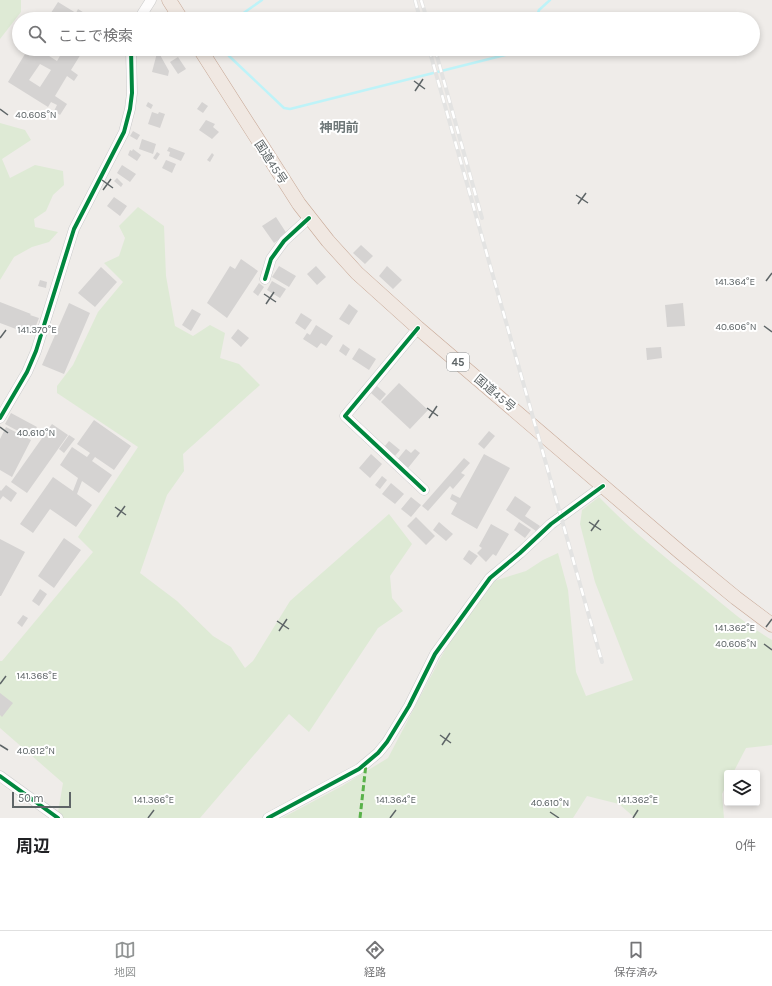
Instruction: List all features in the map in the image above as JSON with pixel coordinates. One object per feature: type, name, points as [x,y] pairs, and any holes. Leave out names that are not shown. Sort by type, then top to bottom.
[{"type":"highway","points":[[169,0],[177,12]]},
{"type":"highway","name":"国道45号","points":[[204,56],[309,218],[357,273],[418,328],[603,486],[730,593],[772,625]]},
{"type":"street","points":[[143,12],[151,0]]},
{"type":"street","points":[[0,418],[27,372],[36,351],[74,229],[124,132],[130,109],[132,93],[131,56]]},
{"type":"street","points":[[265,279],[271,259],[284,241],[309,218]]},
{"type":"street","points":[[418,328],[345,416],[424,490]]},
{"type":"street","points":[[268,818],[359,769],[378,753],[387,742],[409,706],[435,654],[490,578],[551,524],[603,486]]},
{"type":"street","points":[[0,776],[58,818]]},
{"type":"green space","points":[[0,0],[21,0],[21,12],[12,12],[12,24],[0,39]]},
{"type":"green space","points":[[0,123],[25,130],[31,140],[2,159],[10,178],[35,165],[63,171],[64,185],[53,195],[46,211],[34,219],[35,227],[58,232],[49,242],[32,247],[14,257],[0,280]]},
{"type":"green space","points":[[138,207],[164,226],[166,276],[175,326],[193,336],[210,325],[225,333],[220,358],[239,364],[260,385],[183,454],[184,471],[167,495],[140,573],[177,601],[213,636],[231,647],[245,668],[253,661],[290,601],[389,514],[412,544],[390,576],[392,598],[403,611],[378,628],[309,732],[289,714],[200,818],[57,818],[63,783],[0,728],[0,661],[2,661],[93,552],[78,537],[138,447],[57,393],[57,386],[73,365],[98,312],[123,282],[104,263],[119,256],[125,238],[119,226]]},
{"type":"green space","points":[[599,497],[634,531],[672,563],[733,613],[772,640],[772,745],[746,748],[735,770],[724,770],[724,790],[722,794],[724,818],[635,818],[619,804],[587,796],[573,818],[282,818],[342,786],[388,758],[481,585],[526,571],[543,560],[558,553],[568,590],[576,672],[586,696],[633,680],[595,582],[580,524],[582,510]]},
{"type":"building","points":[[58,2],[74,12],[52,12]]},
{"type":"building","points":[[24,56],[49,56],[57,61],[60,56],[80,56],[71,70],[78,75],[74,81],[67,76],[55,96],[67,104],[60,115],[54,111],[57,105],[51,102],[48,107],[8,82]],"holes":[[[40,64],[51,70],[40,87],[29,80]]]},
{"type":"building","points":[[156,56],[161,56],[169,71],[168,76],[152,72]]},
{"type":"building","points":[[178,57],[186,69],[178,74],[170,62]]},
{"type":"building","points":[[148,102],[153,105],[151,109],[146,106]]},
{"type":"building","points":[[202,102],[208,106],[203,113],[197,109]]},
{"type":"building","points":[[152,112],[165,114],[160,128],[148,124]]},
{"type":"building","points":[[206,120],[215,124],[213,127],[219,132],[212,139],[199,130]]},
{"type":"building","points":[[133,131],[140,135],[137,140],[130,136]]},
{"type":"building","points":[[142,139],[156,144],[153,154],[139,149]]},
{"type":"building","points":[[169,147],[185,153],[181,161],[169,156],[170,152],[167,151]]},
{"type":"building","points":[[133,149],[141,155],[137,161],[128,155],[130,150],[132,151]]},
{"type":"building","points":[[157,152],[160,154],[156,160],[153,158]]},
{"type":"building","points":[[212,153],[214,155],[210,162],[207,160]]},
{"type":"building","points":[[166,160],[176,164],[172,173],[162,168]]},
{"type":"building","points":[[122,165],[136,174],[130,182],[117,173]]},
{"type":"building","points":[[117,178],[123,184],[121,187],[114,181]]},
{"type":"building","points":[[114,197],[127,206],[120,216],[107,206]]},
{"type":"building","points":[[276,217],[287,234],[274,243],[262,226]]},
{"type":"building","points":[[361,245],[373,256],[365,264],[353,253]]},
{"type":"building","points":[[241,259],[258,271],[227,318],[207,303],[230,266],[235,269]]},
{"type":"building","points":[[279,266],[296,276],[289,287],[272,277]]},
{"type":"building","points":[[316,266],[326,277],[317,285],[307,274]]},
{"type":"building","points":[[387,266],[402,280],[393,289],[379,276]]},
{"type":"building","points":[[101,267],[117,282],[95,307],[78,293]]},
{"type":"building","points":[[40,280],[47,282],[46,288],[38,286]]},
{"type":"building","points":[[272,281],[286,289],[280,298],[267,290]]},
{"type":"building","points":[[259,283],[264,287],[258,296],[253,292]]},
{"type":"building","points":[[0,302],[39,318],[33,333],[25,330],[24,332],[0,323]]},
{"type":"building","points":[[69,303],[90,313],[64,374],[42,365]]},
{"type":"building","points":[[683,303],[685,326],[667,327],[665,305]]},
{"type":"building","points":[[349,304],[358,311],[349,325],[339,319]]},
{"type":"building","points":[[192,309],[201,314],[191,331],[182,325]]},
{"type":"building","points":[[301,313],[312,320],[305,330],[295,323]]},
{"type":"building","points":[[316,325],[333,336],[326,346],[321,343],[317,348],[303,339],[307,333],[310,335]]},
{"type":"building","points":[[238,329],[249,338],[241,347],[231,338]]},
{"type":"building","points":[[343,344],[350,349],[346,356],[339,351]]},
{"type":"building","points":[[661,347],[662,358],[647,360],[646,348]]},
{"type":"building","points":[[359,348],[376,359],[369,370],[352,359]]},
{"type":"building","points":[[399,383],[428,410],[410,429],[381,402]]},
{"type":"building","points":[[377,386],[386,394],[380,401],[371,393]]},
{"type":"building","points":[[11,413],[37,427],[31,438],[5,424]]},
{"type":"building","points":[[94,420],[131,446],[114,470],[95,457],[92,461],[112,475],[99,493],[82,481],[77,494],[92,505],[76,527],[50,509],[33,533],[20,524],[53,477],[73,491],[78,478],[60,465],[72,447],[87,457],[90,453],[77,444]]},
{"type":"building","points":[[52,424],[68,435],[27,493],[11,482]]},
{"type":"building","points":[[6,427],[31,440],[12,477],[0,470],[0,439]]},
{"type":"building","points":[[489,431],[495,436],[484,449],[478,444]]},
{"type":"building","points":[[69,435],[75,439],[64,453],[59,449]]},
{"type":"building","points":[[389,441],[400,450],[394,457],[384,447]]},
{"type":"building","points":[[406,449],[411,453],[415,449],[420,453],[408,468],[397,460]]},
{"type":"building","points":[[371,454],[382,464],[370,478],[359,468]]},
{"type":"building","points":[[484,454],[510,468],[477,529],[451,514],[457,503],[450,499],[452,494],[460,498]]},
{"type":"building","points":[[464,458],[470,463],[461,473],[465,475],[453,489],[450,486],[428,511],[422,506]]},
{"type":"building","points":[[382,476],[387,480],[380,489],[375,485]]},
{"type":"building","points":[[391,483],[404,494],[395,504],[382,494]]},
{"type":"building","points":[[6,485],[17,493],[11,502],[3,496],[0,500],[0,490],[1,491]]},
{"type":"building","points":[[515,496],[531,507],[525,516],[540,526],[536,531],[506,510]]},
{"type":"building","points":[[411,497],[421,505],[411,517],[401,509]]},
{"type":"building","points":[[416,517],[435,536],[426,545],[407,526]]},
{"type":"building","points":[[439,522],[453,534],[446,541],[433,530]]},
{"type":"building","points":[[519,522],[531,530],[525,538],[514,530]]},
{"type":"building","points":[[491,524],[509,534],[496,556],[493,554],[486,562],[477,553],[482,548],[479,546]]},
{"type":"building","points":[[64,538],[81,550],[54,588],[38,576]]},
{"type":"building","points":[[0,539],[25,552],[1,596],[0,596]]},
{"type":"building","points":[[469,550],[478,556],[471,565],[463,559]]},
{"type":"building","points":[[40,589],[47,594],[39,606],[32,601]]},
{"type":"building","points":[[23,615],[28,618],[22,627],[17,623]]},
{"type":"building","points":[[0,693],[13,703],[2,717],[0,715]]},
{"type":"waterway","points":[[245,12],[262,0]]},
{"type":"waterway","points":[[538,12],[550,0]]},
{"type":"waterway","points":[[229,56],[284,108],[290,109],[501,56]]},
{"type":"railway","points":[[415,0],[418,12]]},
{"type":"railway","points":[[421,0],[425,12]]},
{"type":"railway","points":[[431,56],[602,662]]},
{"type":"railway","points":[[437,56],[482,218]]},
{"type":"marked path","points":[[360,818],[366,764]]},
{"type":"cycle path","points":[[0,418],[27,372],[36,351],[74,229],[124,132],[130,109],[132,93],[131,56]]},
{"type":"cycle path","points":[[265,279],[271,259],[284,241],[309,218]]},
{"type":"cycle path","points":[[418,328],[345,416],[424,490]]},
{"type":"cycle path","points":[[268,818],[359,769],[378,753],[387,742],[409,706],[435,654],[490,578],[551,524],[603,486]]},
{"type":"cycle path","points":[[0,776],[58,818]]},
{"type":"district","name":"神明前","points":[[339,127]]}]
